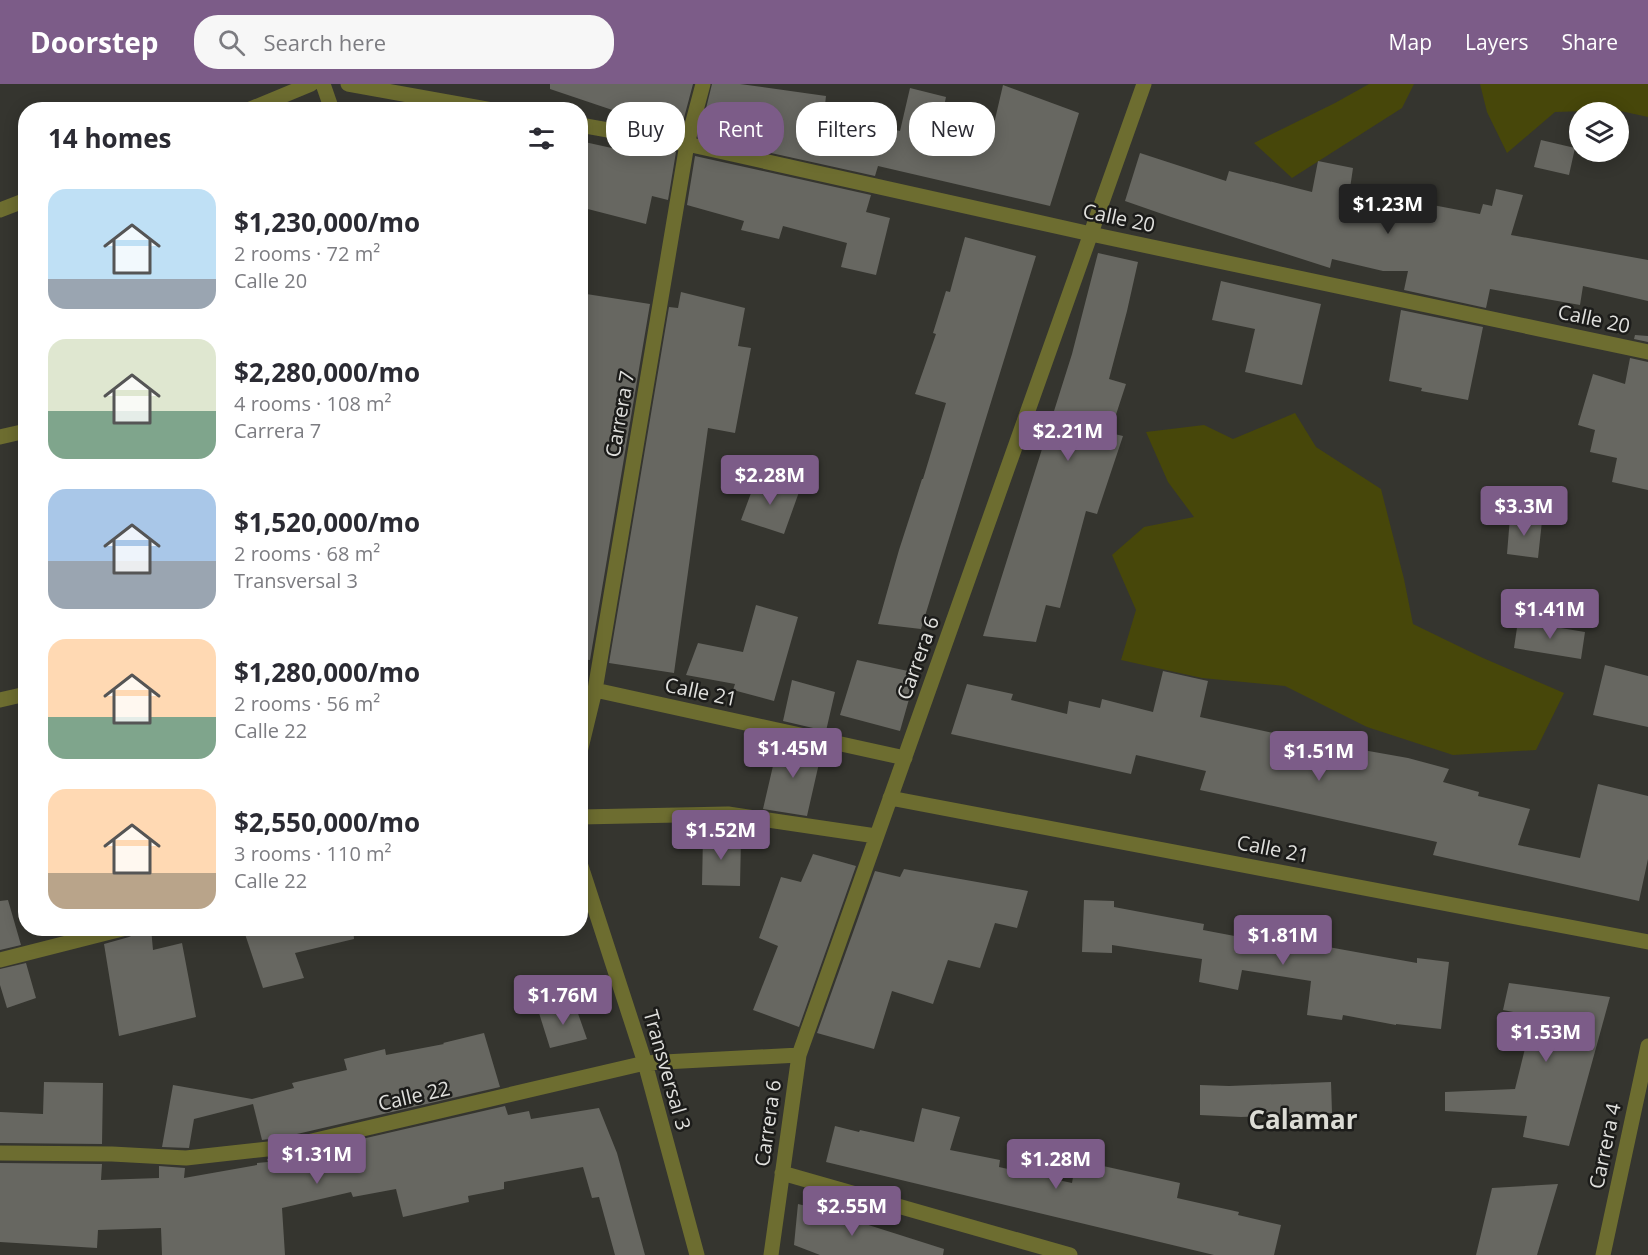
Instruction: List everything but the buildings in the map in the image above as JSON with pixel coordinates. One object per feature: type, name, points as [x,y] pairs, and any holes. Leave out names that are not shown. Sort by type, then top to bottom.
[{"type":"street","points":[[267,102],[311,84]]},
{"type":"street","points":[[323,84],[329,102]]},
{"type":"street","points":[[348,84],[448,102]]},
{"type":"street","name":"Carrera 7","points":[[588,719],[595,690],[687,144],[703,84]]},
{"type":"street","name":"Carrera 6","points":[[771,1255],[799,1055],[1144,84]]},
{"type":"street","name":"Calle 20","points":[[588,126],[687,144],[1091,234],[1648,352]]},
{"type":"street","points":[[0,210],[18,203]]},
{"type":"street","points":[[0,437],[18,433]]},
{"type":"street","name":"Calle 21","points":[[595,690],[905,758]]},
{"type":"street","points":[[0,699],[18,696]]},
{"type":"street","name":"Calle 21","points":[[890,798],[1648,942]]},
{"type":"street","points":[[588,817],[728,814],[876,836]]},
{"type":"street","name":"Transversal 3","points":[[588,888],[645,1063],[697,1255]]},
{"type":"street","points":[[0,960],[94,936]]},
{"type":"street","name":"Carrera 4","points":[[1603,1255],[1648,1046]]},
{"type":"street","name":"Calle 22","points":[[0,1154],[112,1154],[186,1158],[286,1147],[645,1063],[799,1055]]},
{"type":"street","points":[[782,1173],[1070,1255]]},
{"type":"shaded area","points":[[1369,84],[1414,84],[1402,108],[1292,178],[1254,143],[1335,103]]},
{"type":"shaded area","points":[[1480,84],[1648,84],[1648,117],[1629,113],[1629,102],[1569,102],[1569,112],[1555,112],[1507,153],[1487,112]]},
{"type":"shaded area","points":[[1295,413],[1316,447],[1381,489],[1413,624],[1483,658],[1564,693],[1536,750],[1453,755],[1367,727],[1285,686],[1202,678],[1121,660],[1136,610],[1112,555],[1144,527],[1194,517],[1168,482],[1146,432],[1204,425],[1233,439]]},
{"type":"district","name":"Calamar","points":[[1303,1120]]}]
